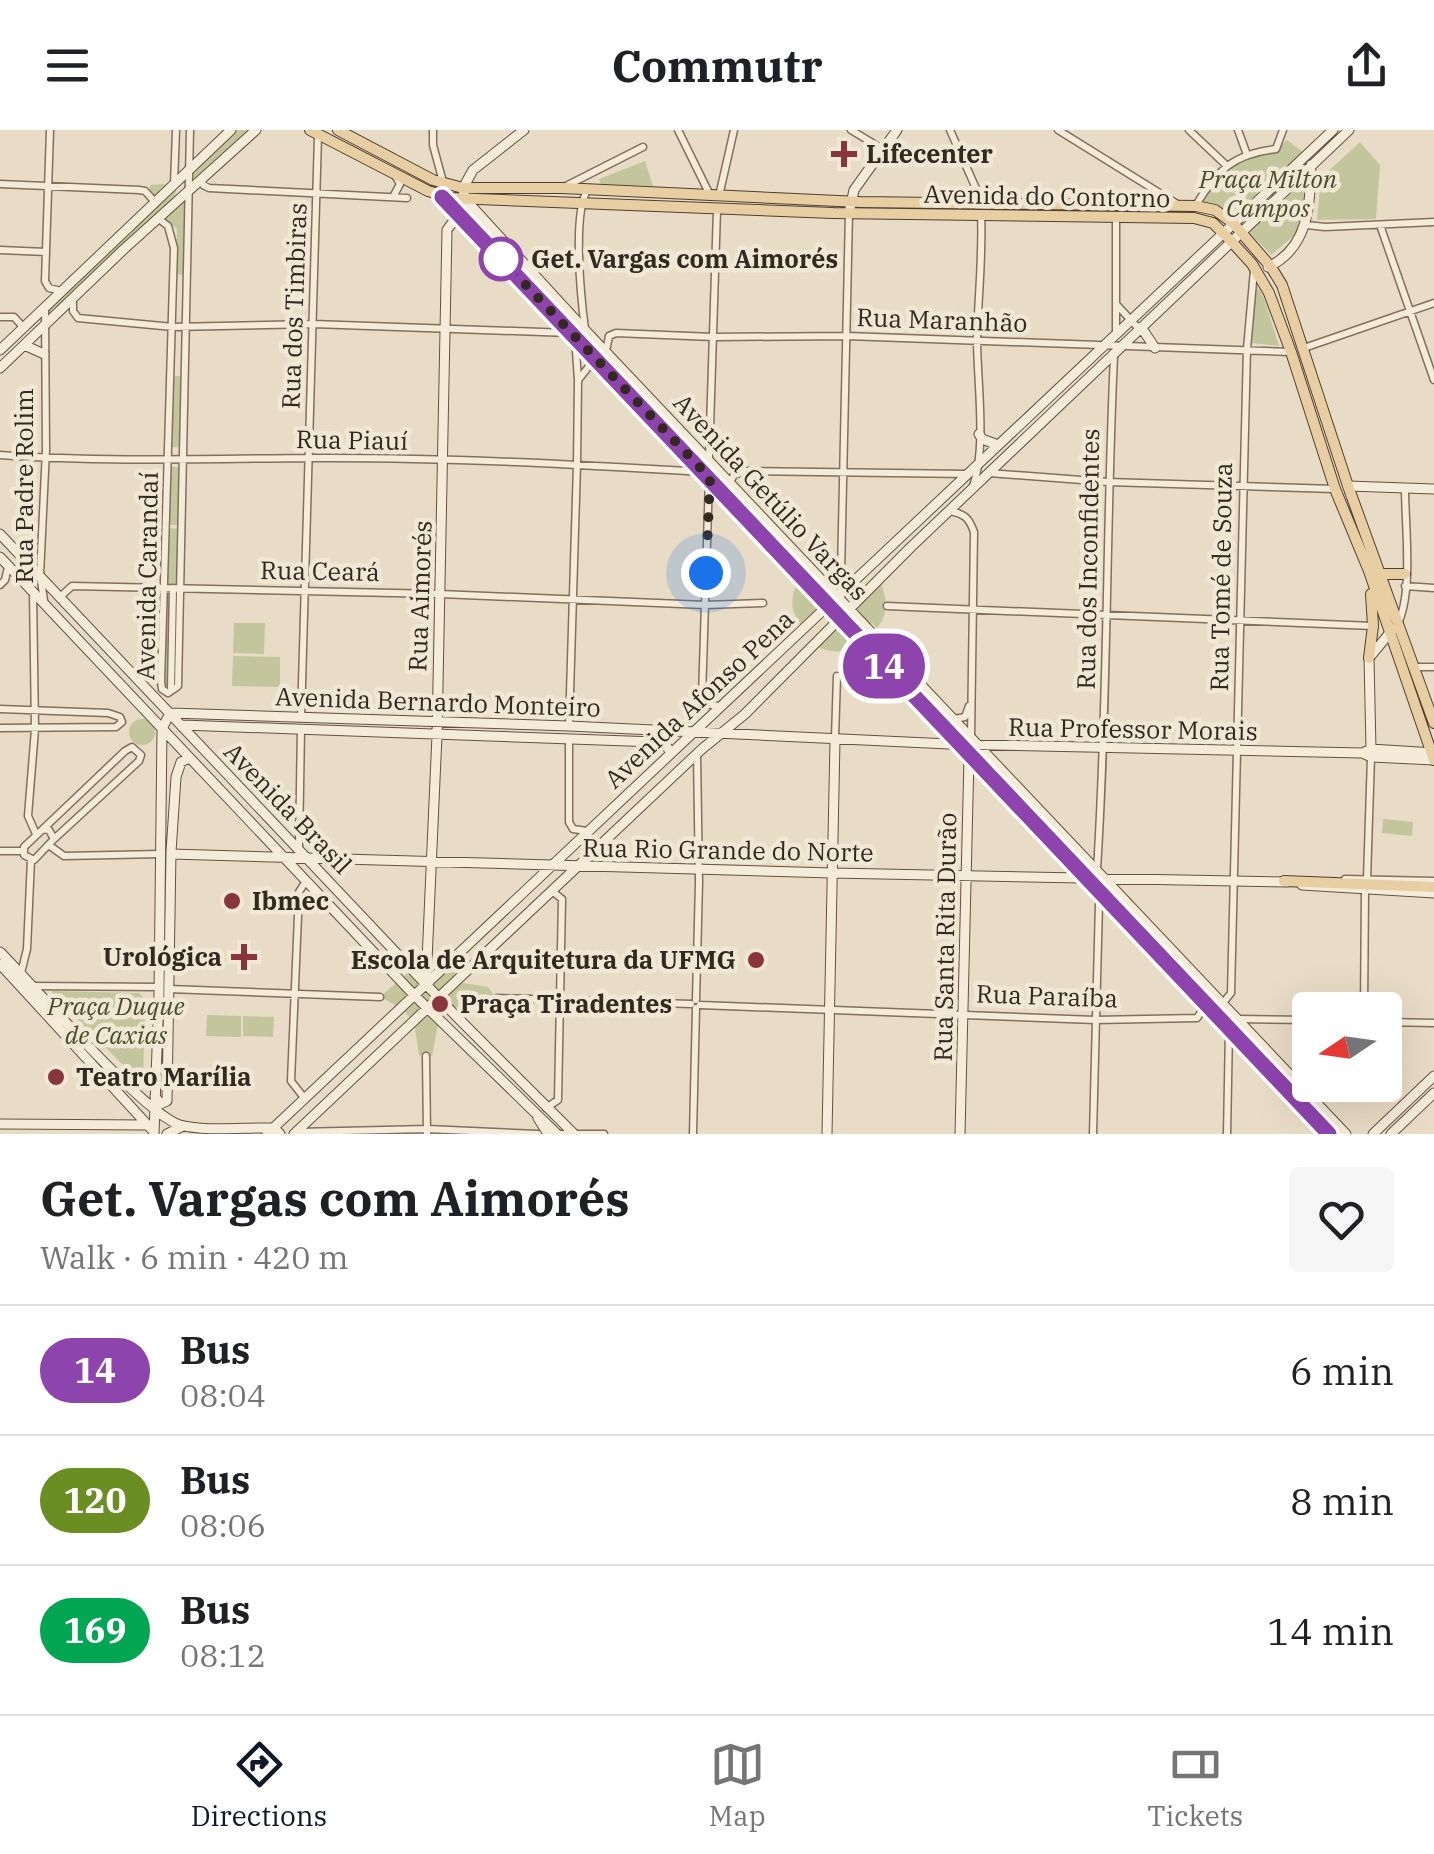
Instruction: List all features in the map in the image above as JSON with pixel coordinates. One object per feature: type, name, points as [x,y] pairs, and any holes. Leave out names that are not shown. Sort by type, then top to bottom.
[{"type":"main road","points":[[0,350],[231,130]]},
{"type":"main road","points":[[0,368],[122,250],[190,191],[206,183],[256,130]]},
{"type":"main road","name":"Avenida do Contorno","points":[[338,130],[429,177],[444,191]]},
{"type":"main road","points":[[464,194],[473,170],[524,130]]},
{"type":"main road","points":[[849,207],[854,190],[898,130]]},
{"type":"main road","name":"Avenida Afonso Pena","points":[[295,1133],[697,754],[745,714],[971,490],[1232,242],[1238,227],[1333,130]]},
{"type":"main road","name":"Avenida Afonso Pena","points":[[274,1132],[690,732],[839,597],[1222,232],[1238,227],[1349,130]]},
{"type":"main road","name":"Avenida do Contorno","points":[[314,132],[394,174],[464,194],[717,210],[1180,206],[1214,210],[1238,227],[1282,285],[1375,572],[1389,633],[1433,756]]},
{"type":"main road","points":[[1257,272],[1271,267],[1307,225],[1311,165],[1319,144]]},
{"type":"main road","points":[[176,204],[190,169]]},
{"type":"main road","name":"Avenida do Contorno","points":[[464,194],[562,188],[849,207]]},
{"type":"main road","name":"Avenida Getúlio Vargas","points":[[444,191],[464,220],[1329,1134]]},
{"type":"main road","name":"Avenida Getúlio Vargas","points":[[464,194],[585,330],[1346,1134]]},
{"type":"main road","name":"Avenida do Contorno","points":[[982,208],[1194,218],[1213,223],[1232,242],[1257,272],[1291,352],[1335,489],[1398,623],[1434,723]]},
{"type":"main road","name":"Rua Aimorés","points":[[426,984],[444,461],[447,230],[452,223],[464,220]]},
{"type":"main road","points":[[114,240],[122,250]]},
{"type":"main road","points":[[560,322],[564,316],[561,304]]},
{"type":"main road","points":[[1140,328],[1155,348]]},
{"type":"main road","points":[[585,330],[587,349]]},
{"type":"main road","points":[[24,345],[44,354]]},
{"type":"main road","points":[[979,434],[998,445]]},
{"type":"main road","points":[[1348,486],[1434,489]]},
{"type":"main road","name":"Avenida Brasil","points":[[0,534],[310,859]]},
{"type":"main road","name":"Avenida Brasil","points":[[0,557],[44,608],[414,995],[552,1128]]},
{"type":"main road","points":[[1368,753],[1368,626],[1375,572],[1405,580]]},
{"type":"main road","points":[[1369,658],[1398,623]]},
{"type":"main road","points":[[145,687],[166,685]]},
{"type":"main road","points":[[153,1131],[155,1096],[160,1104],[167,1101],[162,729],[170,712]]},
{"type":"main road","name":"Avenida Bernardo Monteiro","points":[[170,712],[436,735],[656,742]]},
{"type":"main road","points":[[745,714],[744,726],[751,736]]},
{"type":"main road","name":"Avenida Bernardo Monteiro","points":[[182,725],[436,724],[724,733]]},
{"type":"main road","points":[[656,730],[656,742],[665,744],[671,753]]},
{"type":"main road","name":"Rua Professor Morais","points":[[724,733],[979,745],[1433,756]]},
{"type":"main road","points":[[827,1134],[835,740]]},
{"type":"main road","points":[[969,756],[979,745]]},
{"type":"main road","name":"Rua Santa Rita Durão","points":[[960,1134],[969,756]]},
{"type":"main road","points":[[165,851],[176,777],[181,762],[190,758]]},
{"type":"main road","points":[[290,838],[300,832]]},
{"type":"main road","points":[[287,859],[299,846]]},
{"type":"main road","name":"Rua Rio Grande do Norte","points":[[165,851],[310,859],[322,864],[432,862],[1084,877],[1101,873],[1120,877],[1284,882],[1312,887],[1434,887]]},
{"type":"main road","name":"Avenida Brasil","points":[[322,864],[552,1128]]},
{"type":"main road","points":[[534,866],[540,877]]},
{"type":"main road","points":[[1114,888],[1114,881],[1120,877]]},
{"type":"main road","points":[[1284,882],[1434,887]]},
{"type":"main road","points":[[0,952],[5,963],[153,1131]]},
{"type":"main road","points":[[428,954],[433,966],[446,964]]},
{"type":"main road","points":[[18,976],[33,986],[164,1116],[183,1126],[274,1132]]},
{"type":"main road","points":[[1372,1134],[1434,1076]]},
{"type":"main road","points":[[1391,1134],[1434,1093]]},
{"type":"main road","points":[[117,1125],[125,1120],[128,1106]]},
{"type":"main road","points":[[0,1124],[117,1125],[153,1131]]},
{"type":"main road","points":[[167,1134],[183,1126]]},
{"type":"street","points":[[50,130],[46,285],[61,291]]},
{"type":"street","points":[[174,186],[176,130]]},
{"type":"street","name":"Avenida Carandaí","points":[[159,219],[168,226],[174,240],[164,587],[166,685],[162,689],[168,693],[178,686],[177,588],[185,460],[190,130]]},
{"type":"street","points":[[433,130],[436,164],[444,191]]},
{"type":"street","points":[[678,130],[715,196]]},
{"type":"street","points":[[715,196],[734,130]]},
{"type":"street","points":[[851,130],[884,150]]},
{"type":"street","points":[[950,130],[982,208],[978,463],[971,490]]},
{"type":"street","points":[[1058,130],[1180,206]]},
{"type":"street","points":[[1189,130],[1227,166]]},
{"type":"street","points":[[1238,130],[1246,152]]},
{"type":"street","points":[[1196,206],[1209,184],[1227,166],[1246,152],[1276,149],[1283,130]]},
{"type":"street","name":"Rua dos Timbiras","points":[[299,846],[317,195],[314,132]]},
{"type":"street","points":[[562,188],[644,147]]},
{"type":"street","points":[[429,177],[436,164]]},
{"type":"street","points":[[393,197],[400,184],[394,174]]},
{"type":"street","points":[[206,183],[317,195],[406,198]]},
{"type":"street","points":[[0,184],[139,190],[155,202]]},
{"type":"street","points":[[585,330],[580,292],[580,204],[588,189]]},
{"type":"street","points":[[840,618],[849,207]]},
{"type":"street","points":[[708,460],[717,210]]},
{"type":"street","points":[[1116,217],[1116,334]]},
{"type":"street","points":[[1307,225],[1434,222]]},
{"type":"street","points":[[1380,226],[1434,380]]},
{"type":"street","points":[[0,250],[46,252]]},
{"type":"street","name":"Rua Tomé de Souza","points":[[1223,1003],[1231,993],[1246,349],[1257,272]]},
{"type":"street","points":[[173,276],[187,277]]},
{"type":"street","points":[[561,304],[572,302],[580,292]]},
{"type":"street","points":[[73,298],[73,311],[78,318],[173,327],[314,324],[573,336],[578,380],[578,465],[569,726]]},
{"type":"street","points":[[1116,303],[1140,328]]},
{"type":"street","points":[[1304,348],[1434,303]]},
{"type":"street","name":"Rua Padre Rolim","points":[[39,832],[28,816],[44,608],[40,547],[46,458],[45,307]]},
{"type":"street","points":[[0,317],[14,317],[24,328]]},
{"type":"street","points":[[536,332],[560,322]]},
{"type":"street","name":"Rua Maranhão","points":[[606,352],[610,336],[616,333],[847,336],[1291,352]]},
{"type":"street","name":"Rua dos Inconfidentes","points":[[1101,873],[1114,354]]},
{"type":"street","points":[[578,380],[590,364],[600,362]]},
{"type":"street","points":[[171,373],[184,374]]},
{"type":"street","points":[[692,442],[700,441],[708,432]]},
{"type":"street","name":"Rua Piauí","points":[[0,456],[168,461],[444,461],[578,465],[706,475]]},
{"type":"street","points":[[730,482],[745,470],[968,474]]},
{"type":"street","points":[[939,471],[948,479],[950,491]]},
{"type":"street","points":[[988,474],[1335,489]]},
{"type":"street","points":[[706,475],[702,697],[704,704],[719,706]]},
{"type":"street","points":[[1398,623],[1404,609],[1405,488]]},
{"type":"street","points":[[950,511],[962,513],[974,532],[969,713],[954,719]]},
{"type":"street","points":[[166,526],[183,527]]},
{"type":"street","points":[[22,557],[32,555],[40,547]]},
{"type":"street","points":[[0,585],[8,566]]},
{"type":"street","points":[[1405,580],[1434,588]]},
{"type":"street","name":"Rua Ceará","points":[[60,596],[72,586],[440,594],[705,605],[763,603]]},
{"type":"street","points":[[887,606],[1368,626]]},
{"type":"street","points":[[1414,667],[1434,667]]},
{"type":"street","points":[[835,740],[837,676]]},
{"type":"street","points":[[970,700],[971,737]]},
{"type":"street","points":[[0,709],[108,713],[120,717],[122,722],[116,727],[0,728]]},
{"type":"street","points":[[569,741],[569,822],[573,829],[588,830]]},
{"type":"street","points":[[22,851],[124,751],[132,747],[137,750],[141,755],[139,762],[31,860]]},
{"type":"street","points":[[1364,992],[1368,753]]},
{"type":"street","points":[[693,1134],[700,882],[697,754]]},
{"type":"street","points":[[88,786],[94,786],[100,798]]},
{"type":"street","points":[[39,832],[49,830],[52,843]]},
{"type":"street","name":"Rua Rio Grande do Norte","points":[[52,843],[64,856],[165,851]]},
{"type":"street","points":[[0,851],[22,851],[31,860],[28,949],[18,976]]},
{"type":"street","points":[[305,1099],[291,1081],[299,892],[306,881]]},
{"type":"street","points":[[552,1128],[558,1100],[562,1000],[562,900],[553,892]]},
{"type":"street","points":[[1093,1134],[1099,903],[1105,899]]},
{"type":"street","points":[[5,963],[20,960],[28,949]]},
{"type":"street","points":[[33,986],[165,987],[380,998]]},
{"type":"street","name":"Rua Paraíba","points":[[496,998],[1095,1020],[1197,1018],[1206,1005]]},
{"type":"street","points":[[1238,1019],[1292,1020]]},
{"type":"street","points":[[1402,1022],[1434,1023]]},
{"type":"street","points":[[1227,1134],[1229,1029]]},
{"type":"street","points":[[1229,1051],[1243,1044]]},
{"type":"street","points":[[426,1056],[427,1131]]},
{"type":"street","points":[[295,1133],[552,1128],[604,1134]]},
{"type":"green space","points":[[236,130],[250,130],[194,182],[194,169]]},
{"type":"green space","name":"Praça Milton Campos","points":[[1287,140],[1304,153],[1316,141],[1308,211],[1296,234],[1271,255],[1233,215],[1199,204],[1235,161]]},
{"type":"green space","points":[[1360,142],[1380,165],[1376,219],[1317,220],[1321,178]]},
{"type":"green space","points":[[645,161],[653,186],[601,184],[599,179]]},
{"type":"green space","points":[[150,185],[176,189],[175,199],[47,319],[48,308],[159,201]]},
{"type":"green space","points":[[187,198],[184,275],[176,274],[177,229],[164,218]]},
{"type":"green space","points":[[1254,282],[1264,298],[1279,346],[1251,343]]},
{"type":"green space","points":[[173,376],[182,376],[182,447],[172,447]]},
{"type":"green space","points":[[171,467],[182,467],[181,525],[168,525]]},
{"type":"green space","points":[[168,528],[181,529],[179,585],[167,585]]},
{"type":"green space","points":[[804,576],[823,595],[836,581],[853,600],[881,583],[886,607],[881,623],[877,628],[872,623],[862,634],[866,639],[848,650],[829,651],[816,646],[832,622],[819,608],[801,625],[797,619],[792,599]]},
{"type":"green space","points":[[164,595],[180,595],[177,685],[168,690],[164,688]]},
{"type":"green space","points":[[234,623],[265,623],[264,654],[233,653]]},
{"type":"green space","points":[[233,656],[280,657],[280,687],[232,686]]},
{"type":"green space","points":[[142,719],[151,723],[155,732],[151,741],[142,745],[133,741],[129,732],[133,723]]},
{"type":"green space","points":[[1383,819],[1413,822],[1412,836],[1382,833]]},
{"type":"green space","name":"Praça Tiradentes","points":[[458,953],[470,967],[457,982],[488,987],[496,998],[448,1010],[439,1024],[432,1056],[419,1055],[414,1022],[401,1008],[380,997],[412,969],[426,983]]},
{"type":"green space","name":"Praça Duque de Caxias","points":[[139,993],[145,1000],[143,1085],[52,994]]},
{"type":"green space","points":[[207,1015],[241,1016],[241,1037],[206,1036]]},
{"type":"green space","points":[[243,1016],[274,1017],[273,1037],[243,1036]]},
{"type":"bus line","name":"14","points":[[442,197],[1329,1134]]},
{"type":"place","name":"Lifecenter","points":[[844,154]]},
{"type":"place","name":"Get. Vargas com Aimorés","points":[[501,259]]},
{"type":"place","name":"Ibmec","points":[[232,901]]},
{"type":"place","name":"Urológica","points":[[244,957]]},
{"type":"place","name":"Escola de Arquitetura da UFMG","points":[[756,960]]},
{"type":"place","name":"Praça Tiradentes","points":[[440,1004]]},
{"type":"place","name":"Teatro Marília","points":[[56,1077]]},
{"type":"route","points":[[501,259],[710,478],[706,573]]}]
